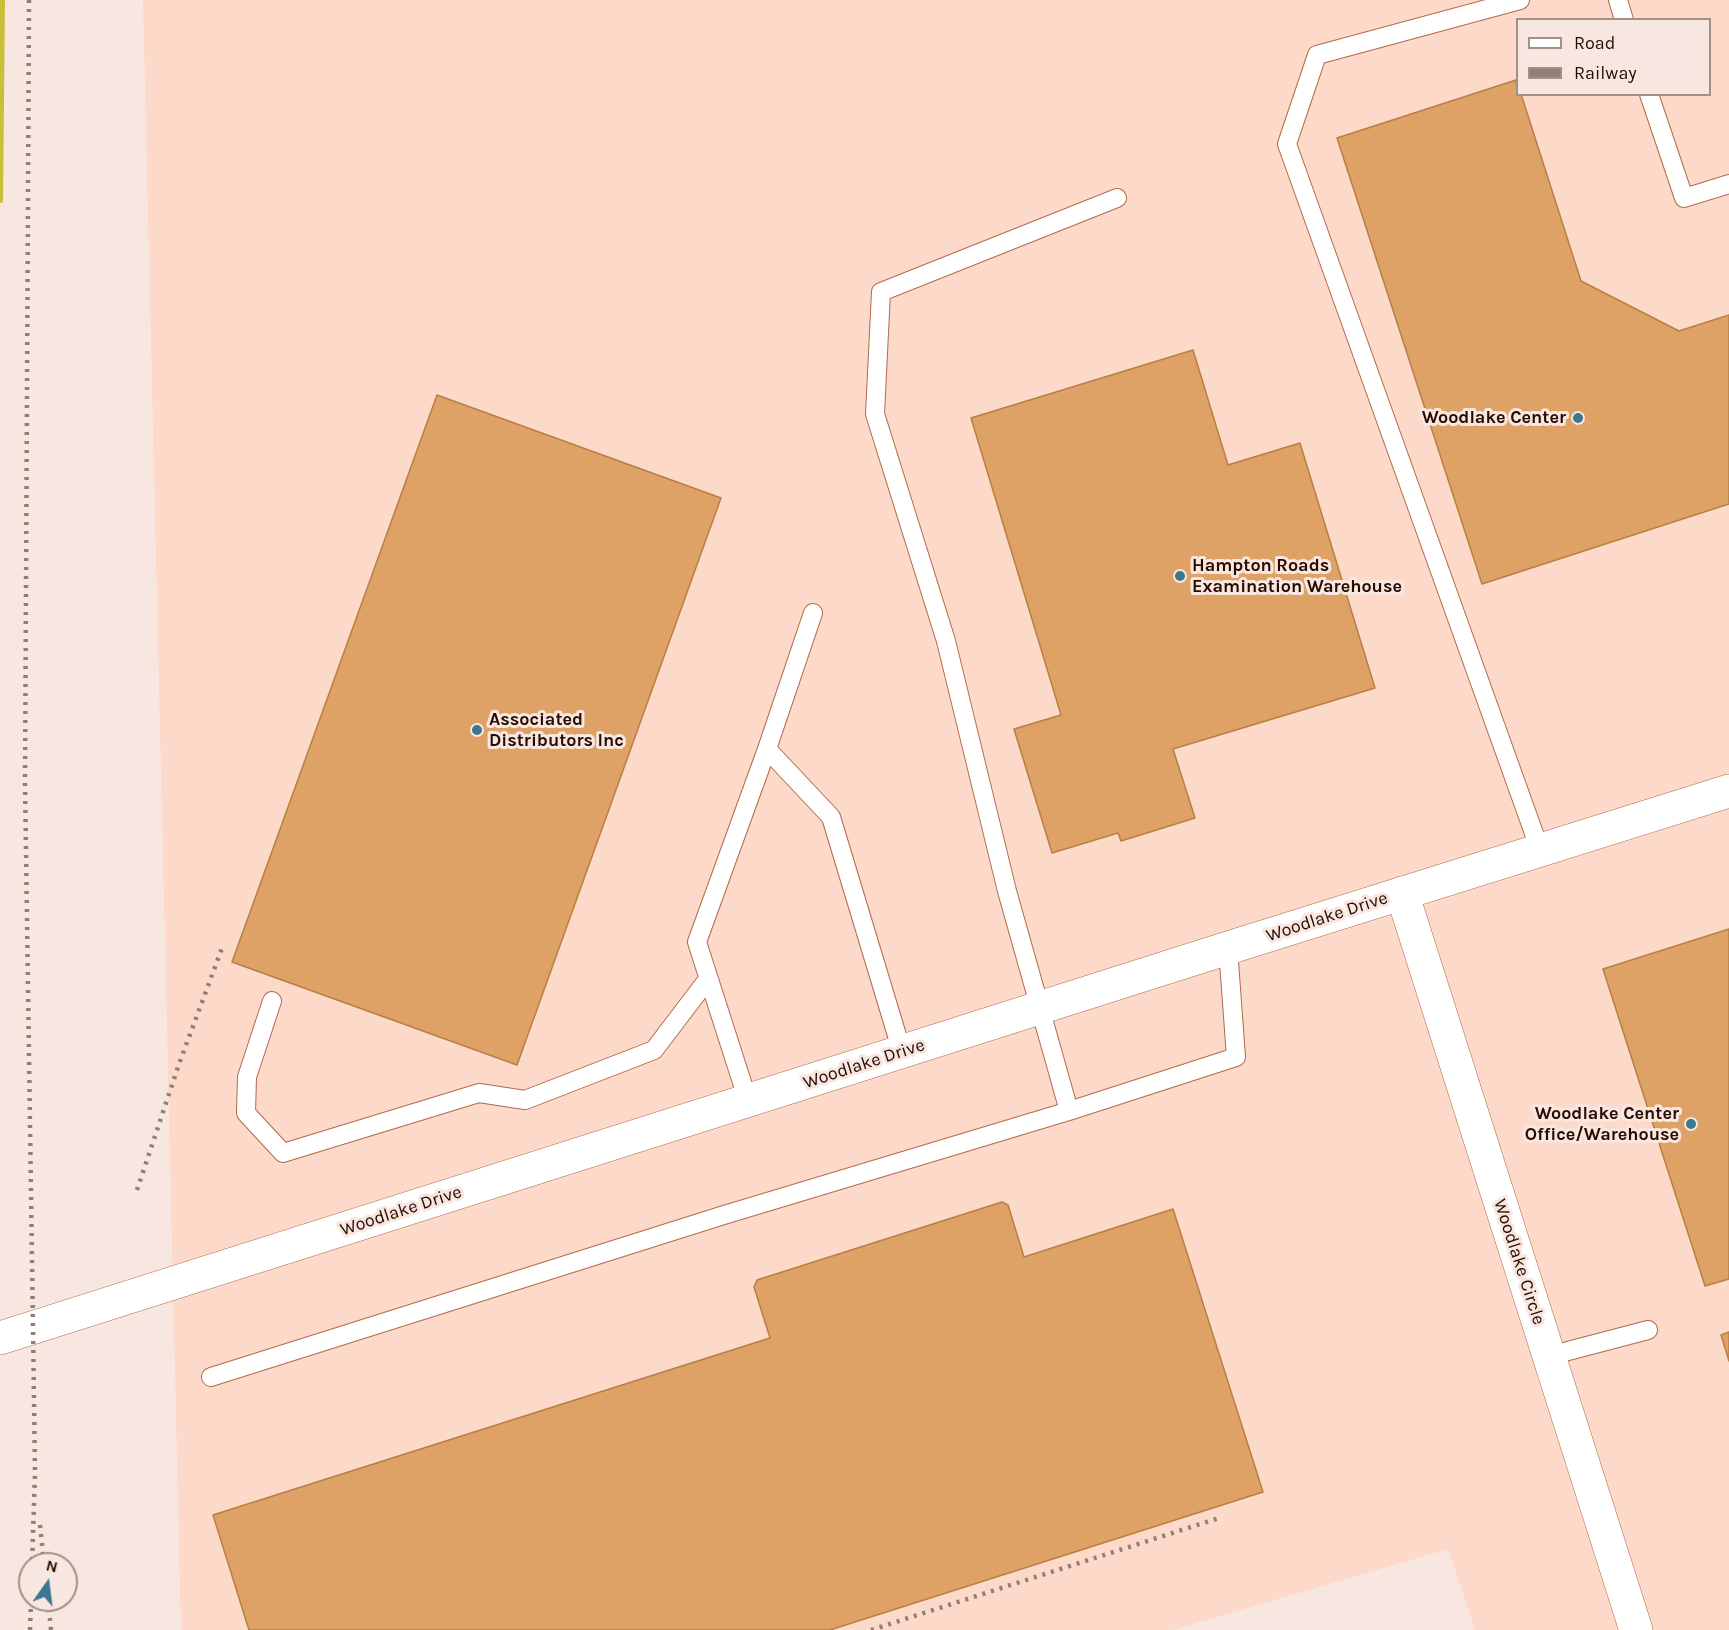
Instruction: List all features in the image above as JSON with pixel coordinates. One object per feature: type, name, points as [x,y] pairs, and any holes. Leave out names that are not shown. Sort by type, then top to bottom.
[{"type":"street","name":"Woodlake Drive","points":[[0,1338],[1729,791]]},
{"type":"street","name":"Woodlake Circle","points":[[1402,893],[1636,1630]]},
{"type":"lane","points":[[1520,0],[1317,55],[1287,144],[1539,850]]},
{"type":"lane","points":[[1618,0],[1623,18]]},
{"type":"lane","points":[[1650,96],[1684,198],[1729,184]]},
{"type":"lane","points":[[1069,1111],[1007,891],[946,641],[875,414],[881,292],[1117,198]]},
{"type":"lane","points":[[748,1101],[697,942],[767,749],[813,613]]},
{"type":"lane","points":[[767,749],[831,817],[902,1052]]},
{"type":"lane","points":[[211,1377],[735,1211],[1069,1111],[1236,1057],[1228,948]]},
{"type":"lane","points":[[272,1000],[247,1077],[246,1113],[283,1152],[479,1093],[525,1100],[654,1050],[708,979]]},
{"type":"lane","points":[[1549,1356],[1648,1330]]},
{"type":"shaded area","points":[[0,0],[5,0],[3,202],[0,203]]},
{"type":"shaded area","points":[[143,0],[1729,0],[1729,1630],[1475,1630],[1448,1549],[1173,1630],[181,1630]]},
{"type":"building","name":"Woodlake Center","points":[[1516,80],[1516,96],[1522,96],[1581,281],[1679,331],[1729,315],[1729,504],[1482,584],[1337,138]]},
{"type":"building","name":"Hampton Roads Examination Warehouse","points":[[1193,350],[1228,465],[1300,443],[1375,688],[1173,749],[1195,818],[1121,841],[1118,833],[1052,853],[1014,729],[1061,715],[971,418]]},
{"type":"building","name":"Associated Distributors Inc","points":[[437,395],[721,498],[517,1065],[232,962]]},
{"type":"building","name":"Woodlake Center Office/Warehouse","points":[[1729,929],[1729,1279],[1705,1286],[1603,969]]},
{"type":"building","points":[[1002,1202],[1008,1205],[1024,1257],[1173,1209],[1263,1492],[830,1630],[249,1630],[213,1515],[770,1338],[754,1287],[757,1280]]},
{"type":"building","points":[[1729,1332],[1729,1361],[1721,1335]]},
{"type":"railway","points":[[29,0],[25,782],[35,1473],[32,1552]]},
{"type":"railway","points":[[137,1190],[179,1064],[222,948]]},
{"type":"railway","points":[[871,1630],[1219,1518]]},
{"type":"railway","points":[[40,1525],[43,1552]]},
{"type":"railway","points":[[30,1630],[31,1612]]},
{"type":"railway","points":[[49,1612],[51,1630]]},
{"type":"place","name":"Woodlake Center","points":[[1578,418]]},
{"type":"place","name":"Hampton Roads Examination Warehouse","points":[[1180,576]]},
{"type":"place","name":"Associated Distributors Inc","points":[[477,730]]},
{"type":"place","name":"Woodlake Center Office/Warehouse","points":[[1691,1124]]}]
